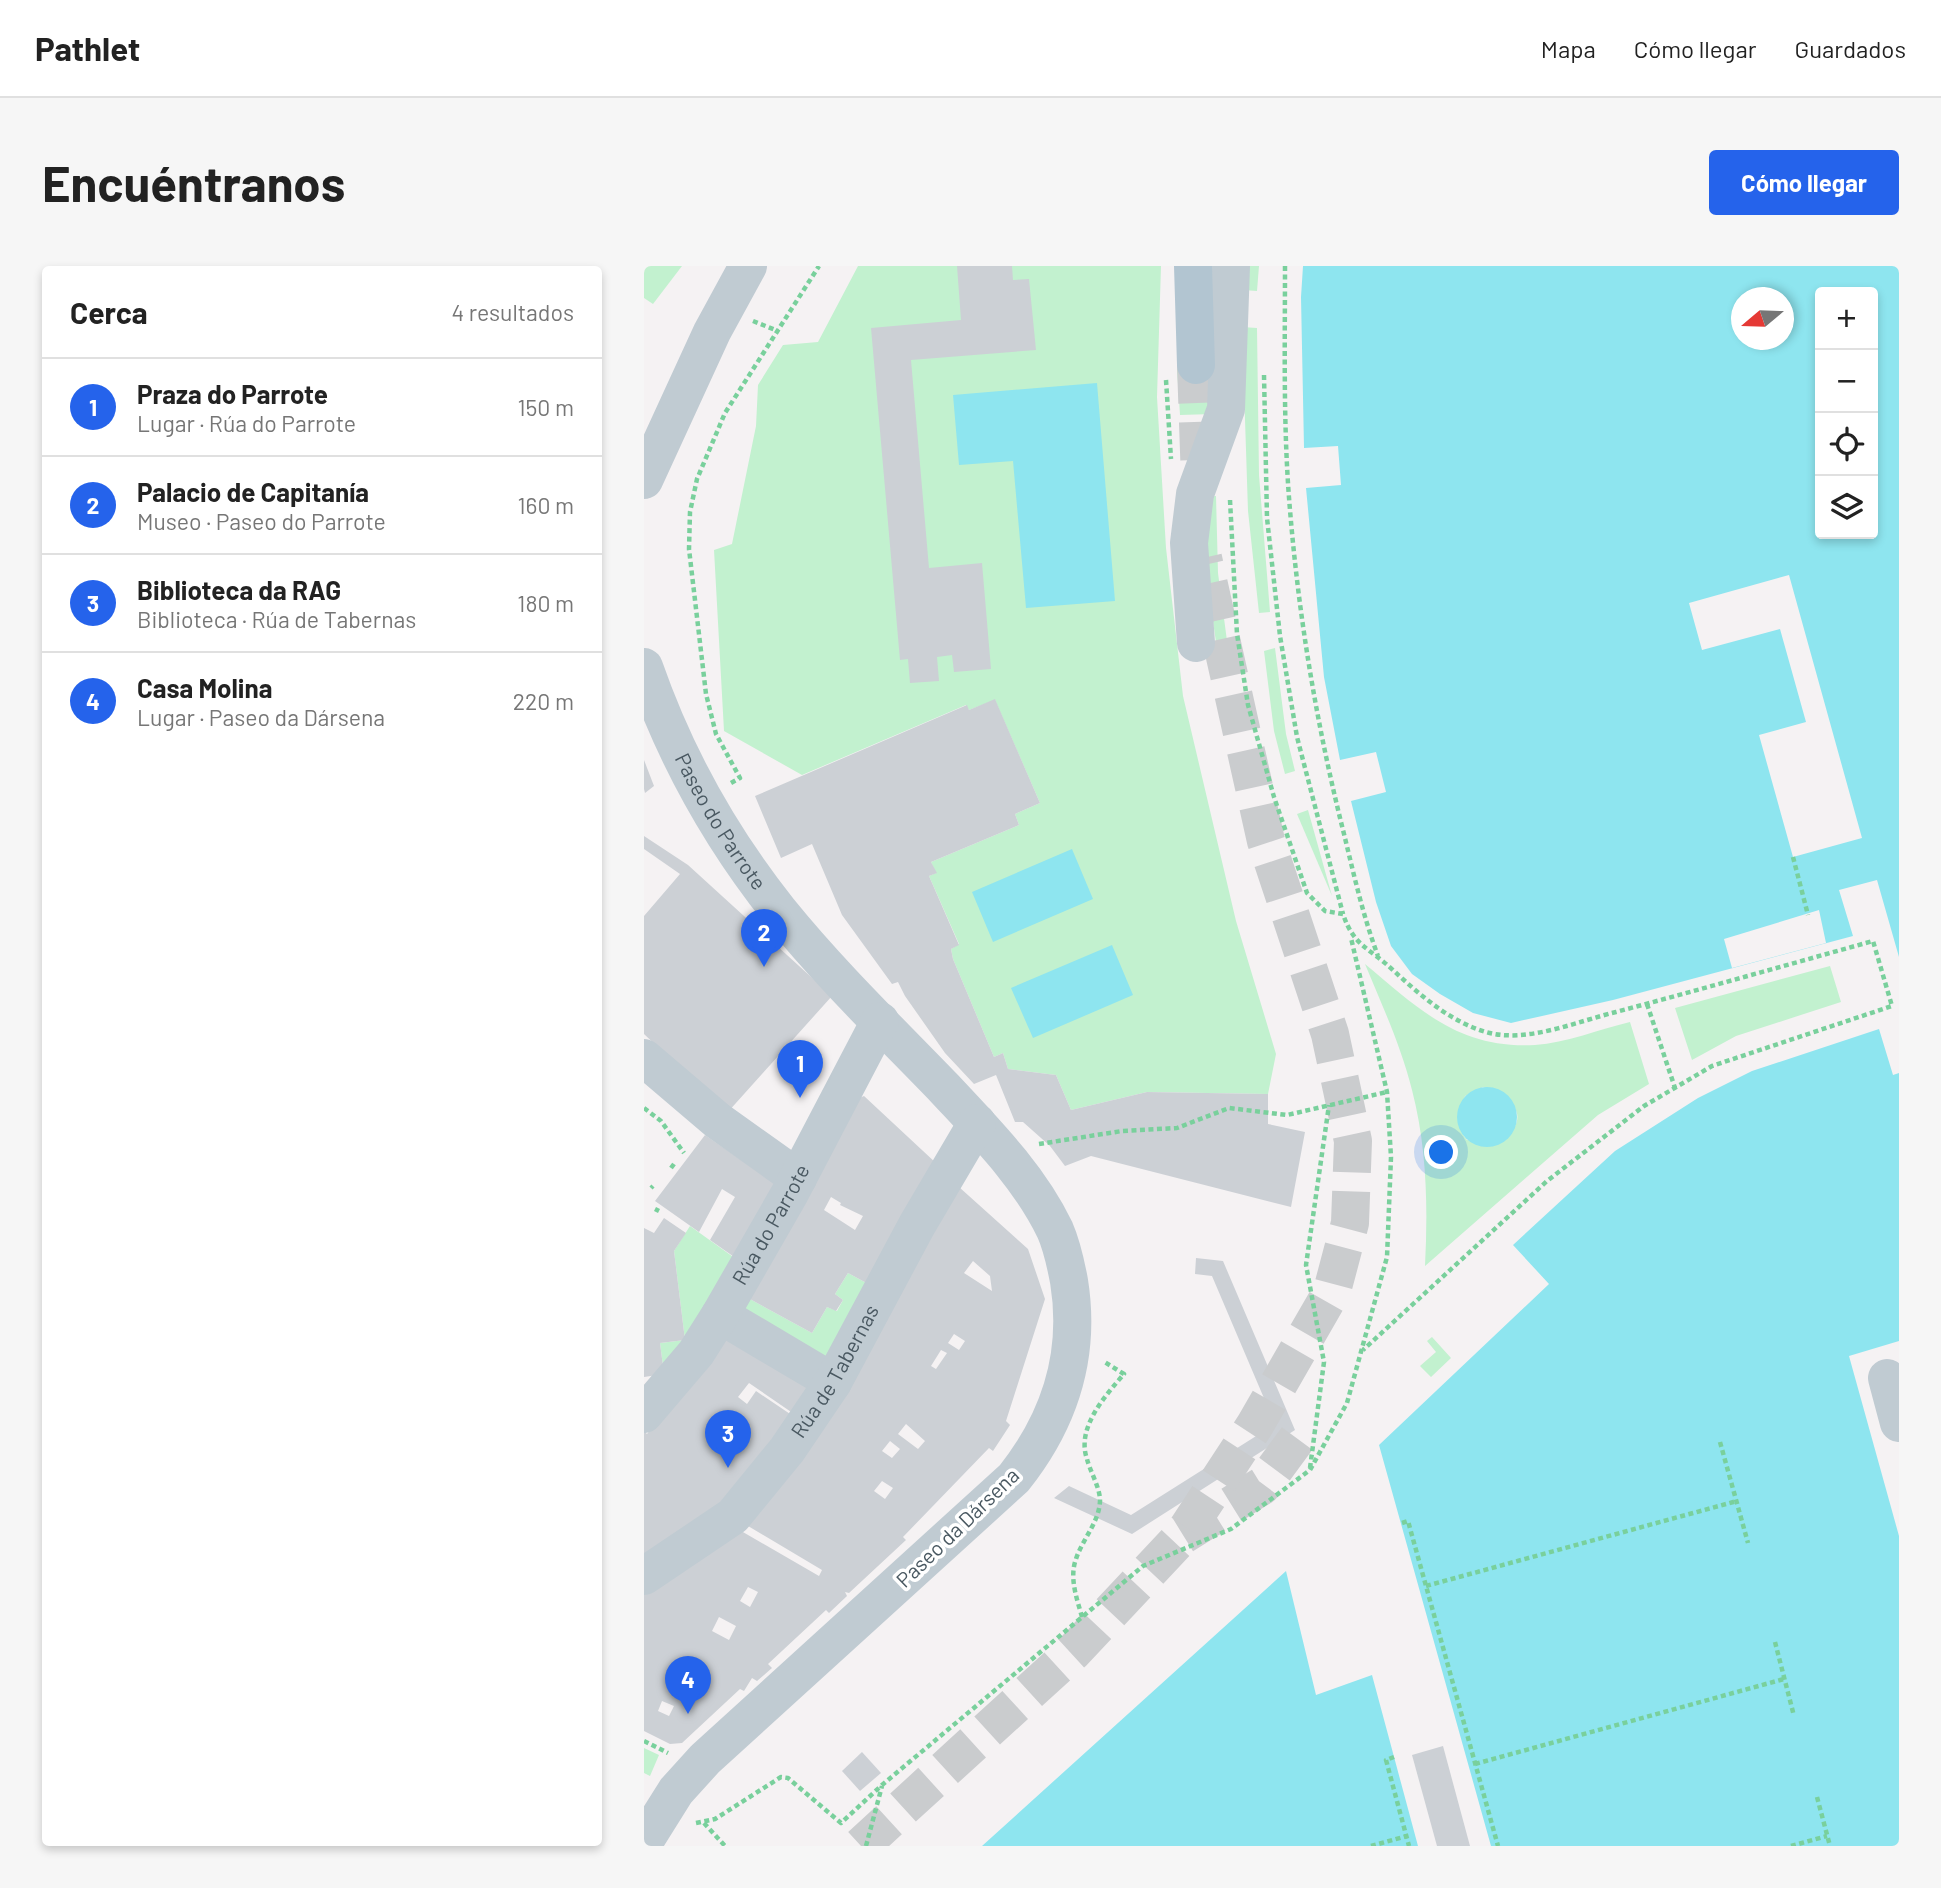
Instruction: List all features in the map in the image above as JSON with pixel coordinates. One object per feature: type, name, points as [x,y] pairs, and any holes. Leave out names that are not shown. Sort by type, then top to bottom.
[{"type":"main road","points":[[1193,266],[1196,365]]},
{"type":"street","points":[[1196,643],[1189,543],[1195,494],[1226,409],[1231,266]]},
{"type":"street","points":[[644,481],[712,332],[746,268]]},
{"type":"street","name":"Paseo do Parrote","points":[[644,667],[675,747],[720,829],[780,912],[880,1021]]},
{"type":"street","name":"Paseo da Dársena","points":[[644,1843],[676,1791],[688,1757],[995,1498],[1036,1451],[1050,1423],[1070,1366],[1073,1334],[1066,1267],[1057,1233],[1023,1176],[880,1021]]},
{"type":"street","name":"Rúa do Parrote","points":[[644,1414],[696,1353],[720,1315],[798,1178],[880,1021]]},
{"type":"street","points":[[644,1058],[718,1121],[798,1178]]},
{"type":"street","name":"Rúa de Tabernas","points":[[644,1576],[733,1516],[787,1450],[833,1382],[917,1225],[977,1124]]},
{"type":"street","points":[[720,1315],[833,1382]]},
{"type":"street","points":[[1887,1378],[1899,1423]]},
{"type":"path","points":[[740,778],[716,734],[706,694],[689,549],[690,512],[697,479],[715,434],[742,384],[764,356],[819,266]]},
{"type":"path","points":[[1285,266],[1285,388],[1290,508],[1302,624],[1328,770],[1368,929],[1379,957]]},
{"type":"path","points":[[748,319],[778,331]]},
{"type":"path","points":[[725,1846],[704,1823],[781,1777],[788,1778],[841,1823],[1143,1566],[1231,1529],[1310,1470],[1347,1403],[1387,1257],[1391,1157],[1387,1092],[1350,937],[1297,737],[1280,636],[1267,518],[1263,364]]},
{"type":"path","points":[[1230,490],[1237,634],[1248,705],[1274,797],[1307,893],[1325,911],[1343,914]]},
{"type":"path","points":[[1793,858],[1808,915]]},
{"type":"path","points":[[1350,937],[1379,957],[1421,996],[1456,1019],[1487,1033],[1511,1035],[1545,1030],[1872,941],[1892,1006],[1713,1066],[1644,1107],[1547,1181],[1363,1350]]},
{"type":"path","points":[[1647,1004],[1675,1088]]},
{"type":"path","points":[[1032,1145],[1122,1131],[1177,1128],[1229,1108],[1287,1115],[1387,1092]]},
{"type":"path","points":[[1310,1470],[1324,1362],[1306,1265],[1329,1105]]},
{"type":"path","points":[[644,1108],[661,1121],[684,1153]]},
{"type":"path","points":[[1082,1618],[1073,1586],[1075,1561],[1096,1517],[1101,1498],[1085,1454],[1087,1433],[1101,1401],[1124,1374],[1102,1361]]},
{"type":"path","points":[[1720,1442],[1748,1543]]},
{"type":"path","points":[[1426,1587],[1737,1501]]},
{"type":"path","points":[[1402,1523],[1408,1521],[1498,1846]]},
{"type":"path","points":[[1774,1642],[1794,1716]]},
{"type":"path","points":[[1475,1764],[1784,1679]]},
{"type":"path","points":[[644,1741],[688,1757]]},
{"type":"path","points":[[1394,1757],[1386,1760],[1409,1846]]},
{"type":"path","points":[[866,1846],[883,1785]]},
{"type":"path","points":[[1817,1797],[1830,1846]]},
{"type":"path","points":[[1371,1846],[1407,1836]]},
{"type":"path","points":[[1791,1846],[1827,1836]]},
{"type":"green space","points":[[644,266],[682,266],[653,304],[644,298]]},
{"type":"green space","points":[[858,266],[1161,266],[1157,397],[1166,548],[1183,696],[1236,921],[1276,1054],[1268,1094],[1147,1092],[1071,1110],[1056,1075],[1008,1069],[1003,1053],[994,1057],[953,959],[951,949],[959,944],[929,876],[936,873],[931,862],[1019,825],[1015,814],[1040,803],[995,700],[969,710],[966,705],[802,775],[724,731],[714,550],[732,544],[756,426],[758,385],[783,345],[818,342]]},
{"type":"green space","points":[[1244,266],[1259,266],[1257,291],[1243,290]]},
{"type":"green space","points":[[1242,327],[1257,328],[1259,475],[1270,612],[1259,613],[1248,511]]},
{"type":"green space","points":[[1211,365],[1213,414],[1180,415],[1177,369]]},
{"type":"green space","points":[[1216,496],[1218,573],[1227,641],[1216,642],[1206,573],[1205,497]]},
{"type":"green space","points":[[1275,648],[1286,734],[1295,771],[1285,774],[1274,731],[1264,651]]},
{"type":"green space","points":[[1308,810],[1332,896],[1297,814]]},
{"type":"green space","points":[[1365,964],[1423,1011],[1462,1033],[1484,1040],[1508,1045],[1535,1045],[1559,1042],[1630,1022],[1649,1084],[1598,1115],[1425,1266],[1425,1178],[1417,1112],[1391,1026]],"holes":[[[1483,1087],[1509,1101],[1517,1114],[1513,1131],[1504,1141],[1467,1140],[1463,1135],[1459,1124],[1465,1096]]]},
{"type":"green space","points":[[1830,966],[1841,1002],[1736,1036],[1692,1060],[1675,1008]]},
{"type":"green space","points":[[690,1226],[736,1259],[664,1374],[660,1343],[685,1340],[674,1251]]},
{"type":"green space","points":[[848,1273],[872,1286],[826,1369],[738,1317],[748,1298],[812,1333],[827,1307],[837,1311],[843,1300],[835,1294]]},
{"type":"green space","points":[[1432,1337],[1451,1358],[1431,1377],[1420,1366],[1436,1352],[1427,1341]]},
{"type":"green space","points":[[644,1748],[659,1755],[650,1776],[644,1773]]},
{"type":"water","points":[[1303,266],[1899,266],[1899,957],[1877,880],[1839,890],[1853,936],[1613,1000],[1511,1023],[1473,1013],[1412,974],[1391,946],[1376,902],[1351,801],[1386,792],[1376,752],[1340,760],[1324,677],[1306,488],[1341,485],[1338,446],[1304,448],[1301,297]]},
{"type":"water","points":[[1097,383],[1115,601],[1026,608],[1013,461],[959,465],[953,395]]},
{"type":"water","points":[[1072,849],[1093,899],[993,942],[972,892]]},
{"type":"water","points":[[1112,945],[1133,995],[1033,1038],[1011,988]]},
{"type":"water","points":[[1879,1029],[1893,1075],[1899,1073],[1899,1341],[1849,1356],[1899,1536],[1899,1846],[1491,1846],[1379,1445],[1549,1284],[1513,1245],[1615,1151],[1698,1098],[1752,1071]]},
{"type":"water","points":[[1487,1087],[1504,1092],[1512,1100],[1517,1117],[1512,1134],[1504,1142],[1487,1147],[1470,1142],[1462,1134],[1457,1117],[1462,1100],[1470,1092]]},
{"type":"water","points":[[1286,1571],[1316,1695],[1372,1675],[1418,1846],[982,1846]]},
{"type":"pier","points":[[1789,575],[1862,838],[1793,857],[1759,735],[1806,722],[1780,629],[1702,650],[1689,603]]},
{"type":"pier","points":[[1819,910],[1826,943],[1732,968],[1724,939]]},
{"type":"building","points":[[957,266],[1012,266],[1013,280],[1029,279],[1036,350],[911,360],[929,568],[982,563],[991,669],[954,672],[952,655],[937,657],[939,681],[910,683],[908,659],[900,660],[871,328],[961,320]]},
{"type":"building","points":[[995,699],[1040,803],[1015,814],[1019,825],[931,862],[937,873],[929,876],[959,945],[951,949],[953,959],[994,1057],[1003,1053],[1008,1069],[1056,1075],[1071,1110],[1147,1092],[1268,1094],[1268,1124],[1305,1132],[1291,1207],[1091,1156],[1065,1166],[1050,1146],[1023,1122],[1015,1122],[996,1075],[974,1084],[945,1053],[898,982],[892,984],[842,915],[812,844],[781,858],[755,796],[967,705],[969,710]]},
{"type":"building","points":[[644,760],[654,786],[645,793],[644,789]]},
{"type":"building","points":[[644,836],[688,865],[832,996],[727,1113],[644,1034],[644,916],[680,874],[644,849]]},
{"type":"building","points":[[864,1096],[937,1164],[872,1286],[848,1273],[835,1294],[843,1300],[836,1311],[827,1307],[812,1333],[748,1298],[855,1100]],"holes":[[[831,1197],[841,1203],[840,1205],[863,1216],[855,1230],[824,1210]]]},
{"type":"building","points":[[705,1135],[779,1186],[737,1259],[710,1240],[735,1197],[722,1189],[699,1232],[655,1201]]},
{"type":"building","points":[[959,1187],[1028,1249],[1045,1299],[1006,1421],[1010,1425],[993,1451],[989,1448],[903,1537],[906,1540],[849,1593],[845,1592],[847,1596],[829,1613],[826,1610],[768,1664],[772,1668],[757,1681],[752,1678],[744,1691],[740,1689],[682,1743],[670,1744],[644,1731],[644,1591],[736,1528],[819,1576],[822,1570],[743,1523]],"holes":[[[973,1261],[990,1276],[992,1291],[964,1273]],[[954,1334],[965,1341],[959,1350],[948,1343]],[[941,1350],[947,1353],[936,1369],[931,1366]],[[906,1424],[925,1441],[918,1449],[898,1434]],[[890,1441],[900,1449],[892,1458],[882,1451]],[[882,1481],[893,1488],[885,1499],[874,1491]],[[748,1587],[758,1592],[750,1607],[740,1601]],[[719,1617],[736,1626],[729,1640],[712,1631]],[[662,1701],[674,1706],[669,1716],[658,1711]]]},
{"type":"building","points":[[664,1218],[686,1233],[674,1251],[685,1340],[660,1343],[664,1374],[644,1377],[644,1228],[654,1233]]},
{"type":"building","points":[[1196,1258],[1223,1261],[1295,1430],[1132,1534],[1054,1498],[1069,1486],[1131,1515],[1275,1424],[1212,1276],[1195,1274]]},
{"type":"building","points":[[729,1330],[818,1384],[797,1416],[749,1383],[738,1397],[747,1404],[756,1391],[796,1418],[741,1490],[644,1560],[644,1431],[647,1434]]},
{"type":"building","points":[[1443,1746],[1470,1846],[1437,1846],[1412,1755]]},
{"type":"building","points":[[862,1752],[881,1773],[860,1791],[842,1771]]},
{"type":"tunnel","points":[[1196,365],[1200,481]]},
{"type":"tunnel","points":[[861,1846],[1073,1652],[1183,1535],[1255,1425],[1332,1291],[1350,1223],[1353,1141],[1330,1034],[1266,841],[1203,558]]},
{"type":"tunnel","points":[[1183,1535],[1262,1486],[1299,1436]]},
{"type":"place","name":"Palacio de Capitanía","points":[[764,967]]},
{"type":"place","name":"Praza do Parrote","points":[[800,1098]]},
{"type":"place","name":"Biblioteca da RAG","points":[[728,1468]]},
{"type":"place","name":"Casa Molina","points":[[688,1714]]}]
